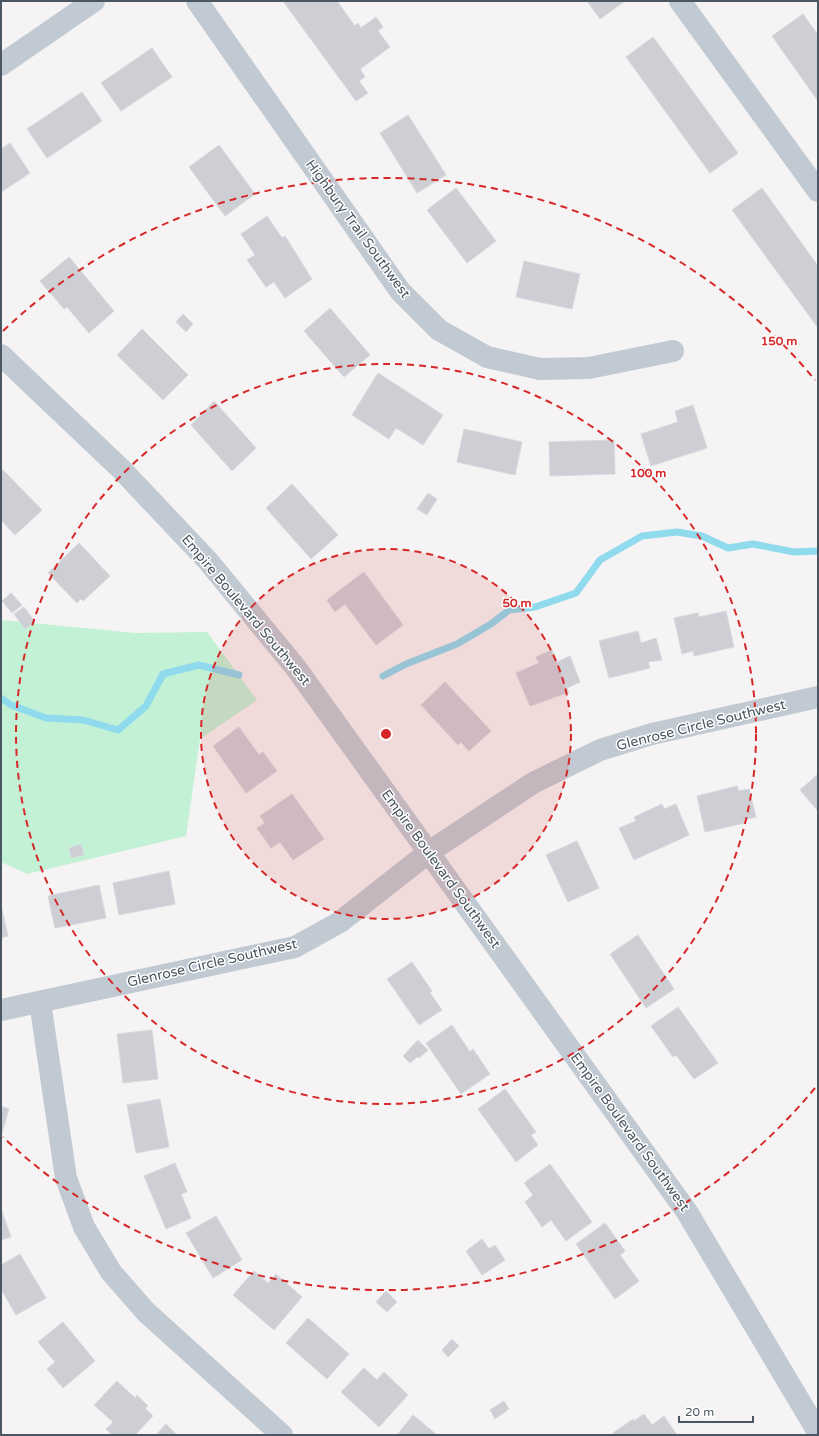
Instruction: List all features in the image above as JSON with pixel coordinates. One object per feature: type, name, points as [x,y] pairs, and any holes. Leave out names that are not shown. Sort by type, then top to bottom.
[{"type":"street","points":[[1,65],[94,1]]},
{"type":"street","name":"Highbury Trail Southwest","points":[[197,1],[400,292],[439,330],[487,357],[540,369],[588,368],[673,351]]},
{"type":"street","points":[[680,1],[818,192]]},
{"type":"street","name":"Empire Boulevard Southwest","points":[[1,355],[122,470],[208,561],[296,668],[687,1212],[818,1432]]},
{"type":"street","name":"Glenrose Circle Southwest","points":[[1,1010],[295,947],[340,922],[429,852],[533,783],[600,750],[652,734],[818,697]]},
{"type":"street","points":[[40,1002],[66,1178],[84,1227],[111,1272],[146,1312],[282,1435]]},
{"type":"green space","points":[[1,620],[135,633],[207,632],[257,700],[200,739],[186,836],[27,874],[1,862]]},
{"type":"building","points":[[283,1],[337,1],[355,26],[358,23],[361,28],[376,17],[383,27],[378,31],[390,47],[360,69],[365,77],[359,81],[368,93],[356,101]]},
{"type":"building","points":[[587,1],[625,1],[600,19]]},
{"type":"building","points":[[803,14],[818,35],[818,101],[772,36]]},
{"type":"building","points":[[653,37],[738,153],[710,173],[626,57]]},
{"type":"building","points":[[152,48],[172,77],[121,111],[101,83]]},
{"type":"building","points":[[82,92],[102,121],[47,158],[27,129]]},
{"type":"building","points":[[408,115],[446,175],[417,193],[380,133]]},
{"type":"building","points":[[10,143],[30,173],[1,192],[1,149]]},
{"type":"building","points":[[219,145],[255,194],[225,216],[189,167]]},
{"type":"building","points":[[456,188],[496,241],[467,263],[427,210]]},
{"type":"building","points":[[762,188],[818,266],[818,328],[732,210]]},
{"type":"building","points":[[267,216],[282,238],[285,236],[312,279],[285,298],[274,282],[266,287],[247,260],[255,255],[241,234]]},
{"type":"building","points":[[69,257],[114,311],[89,333],[67,307],[64,309],[40,281]]},
{"type":"building","points":[[524,261],[580,274],[572,309],[516,297]]},
{"type":"building","points":[[330,308],[370,355],[344,377],[304,331]]},
{"type":"building","points":[[183,314],[193,324],[186,332],[176,322]]},
{"type":"building","points":[[142,329],[188,375],[163,400],[117,355]]},
{"type":"building","points":[[378,373],[443,415],[423,445],[396,428],[389,439],[352,415]]},
{"type":"building","points":[[214,401],[256,448],[232,471],[191,425]]},
{"type":"building","points":[[693,405],[707,448],[651,466],[641,434],[678,422],[675,411]]},
{"type":"building","points":[[464,429],[522,442],[515,475],[457,462]]},
{"type":"building","points":[[614,440],[615,474],[550,476],[549,442]]},
{"type":"building","points":[[1,468],[42,510],[15,535],[1,520]]},
{"type":"building","points":[[292,484],[338,535],[311,559],[266,508]]},
{"type":"building","points":[[428,493],[437,499],[427,515],[417,509]]},
{"type":"building","points":[[79,543],[110,576],[83,601],[81,599],[77,603],[48,573]]},
{"type":"building","points":[[364,572],[403,625],[376,645],[345,604],[335,612],[327,600]]},
{"type":"building","points":[[11,593],[22,605],[12,613],[2,601]]},
{"type":"building","points":[[24,607],[35,622],[25,629],[14,614]]},
{"type":"building","points":[[726,611],[734,647],[694,656],[693,651],[682,654],[674,618],[698,613],[699,617]]},
{"type":"building","points":[[638,631],[641,643],[656,638],[662,660],[648,662],[650,668],[609,678],[599,641]]},
{"type":"building","points":[[552,650],[557,662],[570,656],[580,682],[567,688],[569,692],[530,706],[516,673],[539,663],[536,657]]},
{"type":"building","points":[[445,682],[491,731],[469,751],[461,742],[458,745],[421,705]]},
{"type":"building","points":[[239,727],[259,755],[263,752],[277,771],[246,793],[213,746]]},
{"type":"building","points":[[818,774],[818,811],[800,790]]},
{"type":"building","points":[[737,786],[739,791],[749,789],[756,817],[744,820],[745,823],[705,832],[697,796]]},
{"type":"building","points":[[292,794],[324,839],[293,860],[280,842],[271,848],[257,828],[265,823],[260,816]]},
{"type":"building","points":[[662,804],[664,809],[676,804],[689,835],[634,860],[619,828],[636,821],[634,817]]},
{"type":"building","points":[[577,841],[599,888],[568,902],[546,855]]},
{"type":"building","points":[[81,844],[84,855],[71,858],[69,848]]},
{"type":"building","points":[[169,871],[175,904],[119,915],[113,883]]},
{"type":"building","points":[[99,885],[106,918],[55,928],[48,896]]},
{"type":"building","points":[[1,906],[8,936],[1,938]]},
{"type":"building","points":[[638,935],[674,989],[646,1008],[610,954]]},
{"type":"building","points":[[412,962],[432,991],[430,993],[442,1010],[419,1025],[387,979]]},
{"type":"building","points":[[678,1007],[718,1063],[694,1079],[676,1055],[673,1057],[651,1026]]},
{"type":"building","points":[[452,1025],[470,1052],[473,1049],[490,1074],[461,1094],[426,1043]]},
{"type":"building","points":[[152,1030],[158,1079],[123,1083],[117,1034]]},
{"type":"building","points":[[418,1040],[428,1050],[419,1058],[417,1057],[410,1063],[403,1056]]},
{"type":"building","points":[[505,1089],[536,1132],[531,1135],[538,1145],[516,1162],[478,1109]]},
{"type":"building","points":[[160,1099],[169,1147],[136,1153],[127,1105]]},
{"type":"building","points":[[1,1106],[9,1109],[1,1136]]},
{"type":"building","points":[[175,1163],[187,1192],[181,1194],[191,1218],[166,1229],[144,1176]]},
{"type":"building","points":[[550,1164],[592,1222],[566,1241],[551,1220],[542,1227],[525,1202],[533,1195],[524,1183]]},
{"type":"building","points":[[1,1209],[11,1237],[1,1240]]},
{"type":"building","points":[[216,1216],[242,1260],[213,1278],[186,1233]]},
{"type":"building","points":[[605,1223],[625,1251],[620,1255],[639,1281],[615,1299],[576,1244]]},
{"type":"building","points":[[482,1239],[489,1249],[495,1245],[505,1260],[482,1275],[466,1251]]},
{"type":"building","points":[[20,1254],[46,1298],[16,1315],[1,1289],[1,1265]]},
{"type":"building","points":[[254,1271],[268,1283],[276,1274],[302,1297],[274,1330],[233,1295]]},
{"type":"building","points":[[386,1291],[397,1302],[387,1312],[376,1302]]},
{"type":"building","points":[[308,1318],[349,1354],[327,1379],[286,1343]]},
{"type":"building","points":[[63,1322],[95,1361],[63,1388],[47,1369],[55,1362],[38,1342]]},
{"type":"building","points":[[452,1339],[459,1346],[448,1357],[442,1350]]},
{"type":"building","points":[[364,1368],[377,1380],[384,1372],[408,1395],[379,1427],[341,1392]]},
{"type":"building","points":[[117,1381],[135,1398],[137,1395],[148,1406],[145,1408],[153,1416],[135,1435],[112,1435],[106,1429],[113,1422],[94,1405]]},
{"type":"building","points":[[504,1401],[509,1409],[495,1419],[490,1410]]},
{"type":"building","points":[[644,1414],[652,1425],[664,1416],[677,1435],[614,1435],[613,1433],[633,1419],[634,1421]]},
{"type":"building","points":[[413,1415],[437,1435],[397,1435]]},
{"type":"building","points":[[166,1424],[177,1435],[156,1435]]},
{"type":"waterway","points":[[383,676],[406,664],[457,644],[491,624],[509,610],[535,607],[576,593],[600,560],[642,536],[677,532],[702,536],[728,548],[753,544],[794,552],[818,551]]},
{"type":"waterway","points":[[1,698],[11,705],[46,718],[83,720],[118,730],[146,706],[163,674],[199,665],[239,675]]}]
